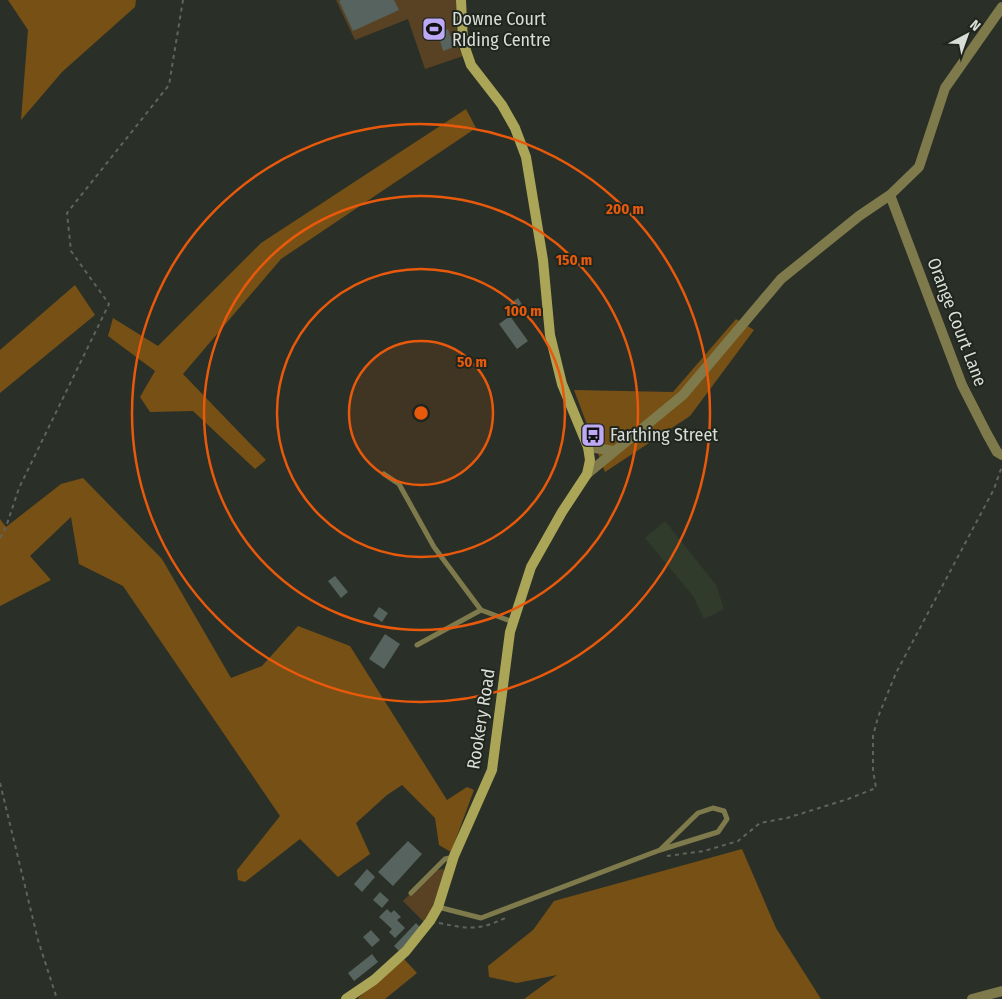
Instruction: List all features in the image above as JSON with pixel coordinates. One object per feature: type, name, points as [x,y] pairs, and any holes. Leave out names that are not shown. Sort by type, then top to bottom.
[{"type":"street","points":[[461,0],[462,42],[471,65],[502,105],[515,128],[526,157],[543,260],[550,335],[562,384],[588,447],[590,460],[588,474]]},
{"type":"street","points":[[588,474],[683,395],[781,279],[859,216],[890,195],[919,167],[945,88],[1002,7]]},
{"type":"street","name":"Orange Court Lane","points":[[890,195],[962,385],[997,452],[1002,455]]},
{"type":"street","points":[[588,447],[615,451]]},
{"type":"street","name":"Rookery Road","points":[[346,999],[374,980],[406,952],[430,921],[438,906],[454,856],[492,770],[510,632],[531,567],[562,512],[588,474]]},
{"type":"street","points":[[972,999],[1002,991]]},
{"type":"lane","points":[[384,474],[399,484],[434,546],[481,610],[514,622]]},
{"type":"lane","points":[[417,644],[481,610]]},
{"type":"lane","points":[[438,906],[481,918],[660,850],[718,832],[727,819],[724,811],[713,808],[698,813],[660,850]]},
{"type":"lane","points":[[411,893],[445,858],[454,856]]},
{"type":"path","points":[[0,538],[6,527],[19,488],[109,304],[71,251],[66,213],[169,85],[183,0]]},
{"type":"path","points":[[660,857],[704,851],[738,841],[760,823],[787,818],[876,788],[873,770],[873,736],[878,717],[896,673],[994,489],[1002,466]]},
{"type":"path","points":[[0,783],[38,940],[57,999]]},
{"type":"path","points":[[430,921],[458,928],[480,928],[510,915]]},
{"type":"shaded area","points":[[8,0],[136,0],[135,7],[62,72],[21,120],[28,30]]},
{"type":"shaded area","name":"Downe Court RIding Centre","points":[[336,0],[456,0],[457,45],[463,56],[425,69],[408,19],[355,40]]},
{"type":"shaded area","points":[[466,109],[476,128],[281,259],[183,374],[266,460],[255,469],[193,411],[150,412],[140,397],[155,371],[108,336],[113,318],[158,346],[261,243]]},
{"type":"shaded area","points":[[75,285],[95,315],[0,393],[0,350]]},
{"type":"shaded area","points":[[736,319],[754,330],[690,416],[605,472],[574,390],[673,392]]},
{"type":"shaded area","points":[[83,478],[162,559],[231,678],[262,666],[298,626],[350,646],[447,800],[467,787],[474,790],[451,852],[439,845],[435,818],[402,785],[387,795],[356,823],[370,854],[338,877],[300,839],[245,882],[238,880],[237,870],[280,816],[123,586],[79,564],[71,517],[30,556],[51,580],[0,606],[0,519],[6,527],[61,484]]},
{"type":"shaded area","points":[[665,521],[716,585],[724,609],[704,619],[693,596],[645,538]]},
{"type":"shaded area","points":[[742,849],[776,928],[821,999],[524,999],[557,975],[517,983],[489,977],[488,966],[533,930],[554,901]]},
{"type":"shaded area","points":[[443,869],[446,873],[436,905],[425,923],[403,901],[432,871]]},
{"type":"shaded area","points":[[404,959],[417,973],[385,999],[358,998]]},
{"type":"building","points":[[394,0],[399,10],[353,31],[339,1]]},
{"type":"building","points":[[448,29],[454,47],[443,51],[438,33]]},
{"type":"building","points":[[518,298],[524,308],[513,315],[507,306]]},
{"type":"building","points":[[510,316],[528,341],[517,349],[499,324]]},
{"type":"building","points":[[335,576],[348,592],[341,598],[328,581]]},
{"type":"building","points":[[379,607],[388,613],[382,622],[373,616]]},
{"type":"building","points":[[385,634],[400,644],[384,669],[369,659]]},
{"type":"building","points":[[408,841],[422,854],[393,886],[378,872]]},
{"type":"building","points":[[367,869],[375,877],[362,892],[354,884]]},
{"type":"building","points":[[380,892],[389,900],[382,908],[373,900]]},
{"type":"building","points":[[387,909],[391,913],[394,910],[401,917],[397,920],[405,928],[395,938],[389,932],[392,929],[379,917]]},
{"type":"building","points":[[416,923],[421,928],[399,951],[394,946]]},
{"type":"building","points":[[371,930],[380,940],[372,947],[363,937]]},
{"type":"building","points":[[372,954],[378,962],[354,981],[348,973]]},
{"type":"place","name":"Downe Court RIding Centre","points":[[434,29]]},
{"type":"place","name":"Farthing Street","points":[[593,435]]}]
